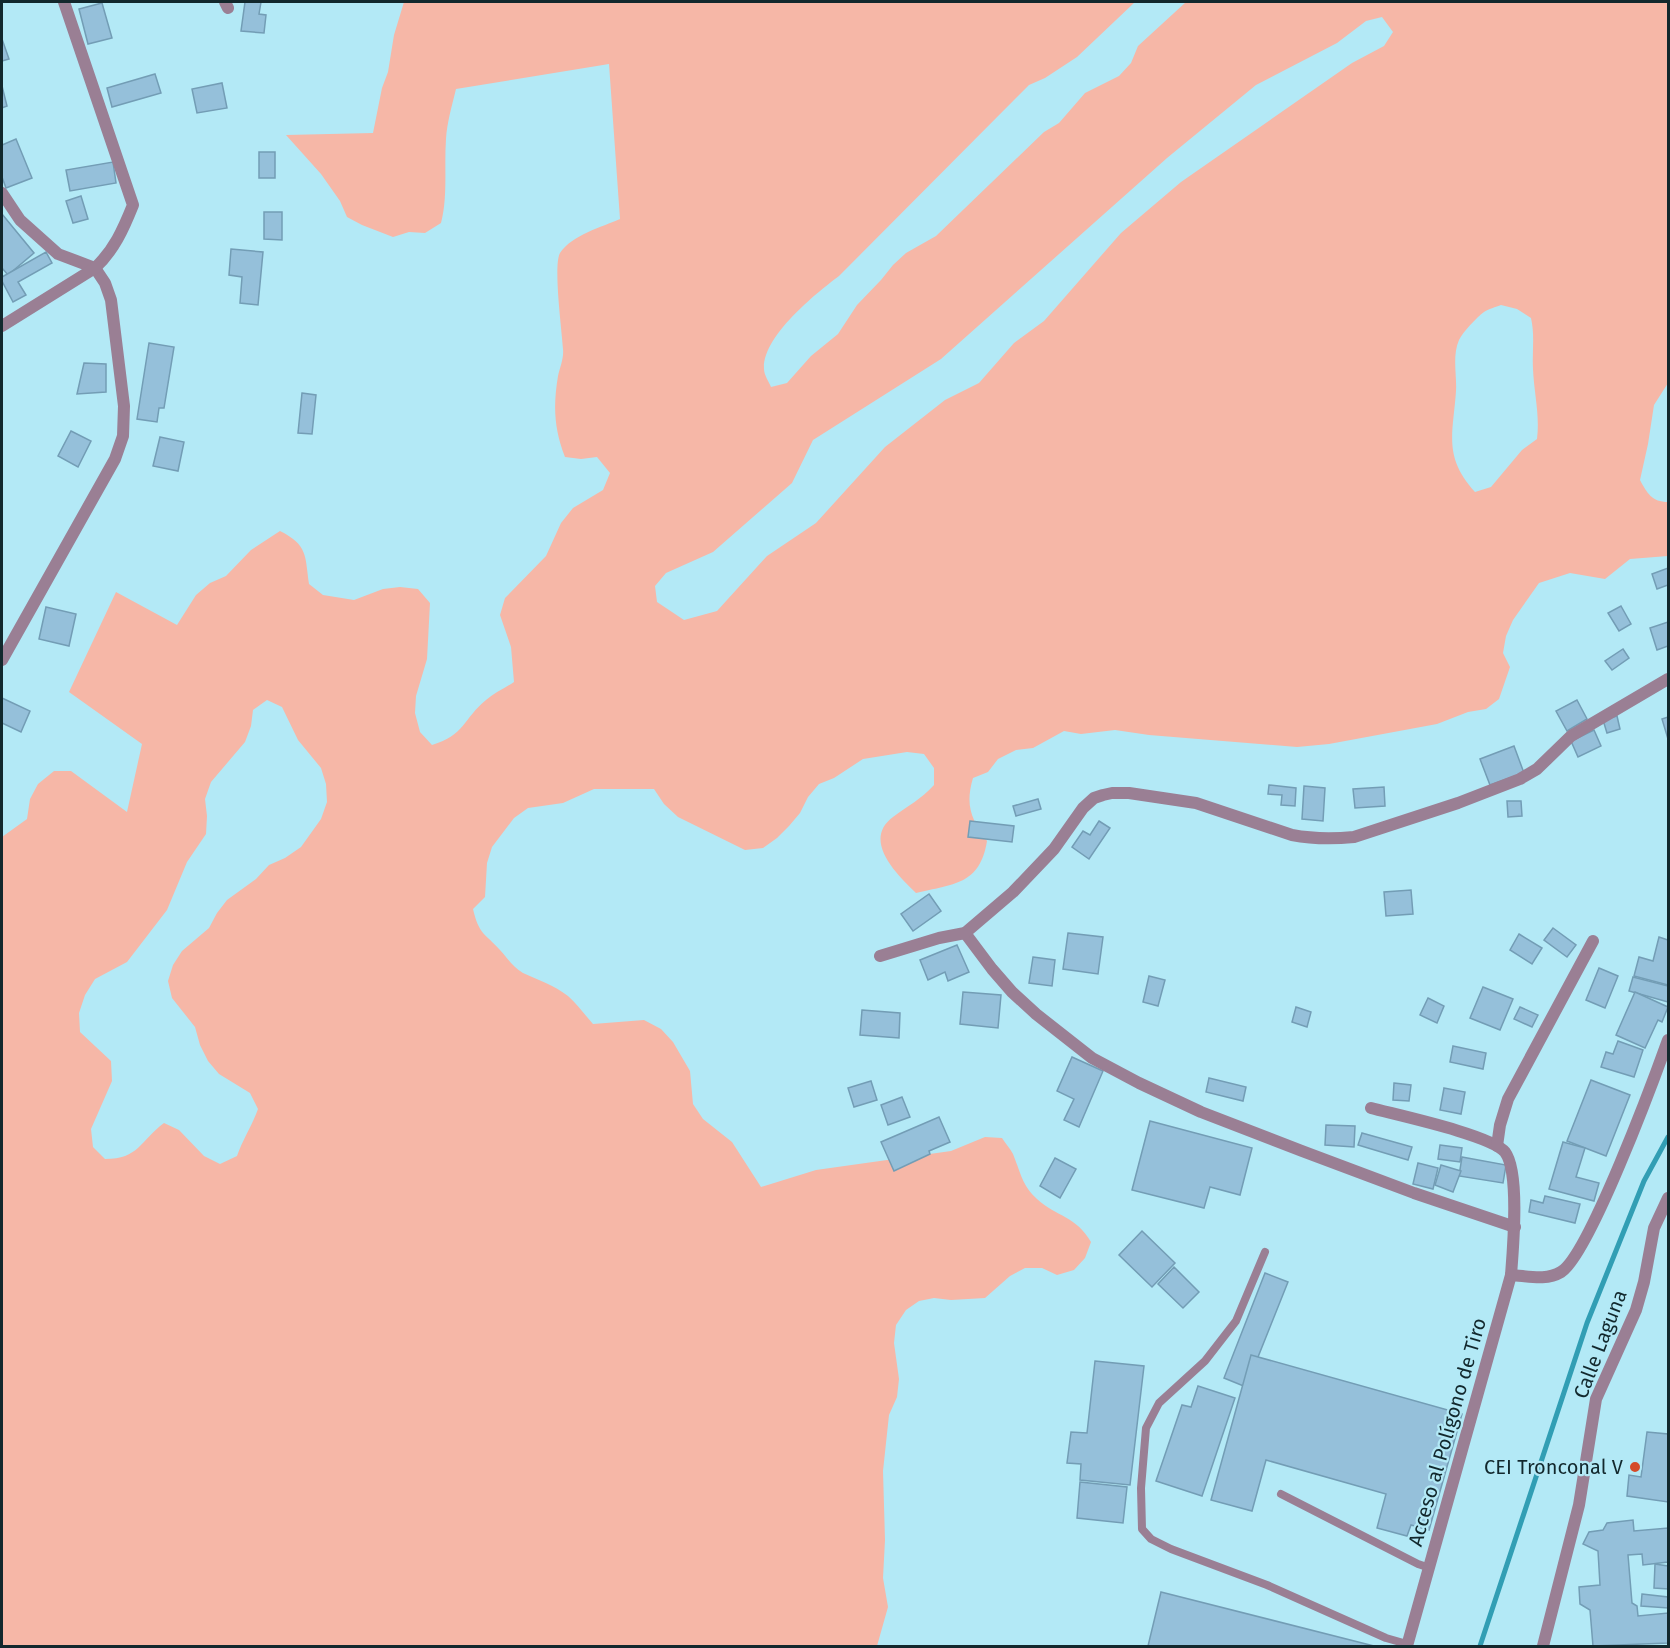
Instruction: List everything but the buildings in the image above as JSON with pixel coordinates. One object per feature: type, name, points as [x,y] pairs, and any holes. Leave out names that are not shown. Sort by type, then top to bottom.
[{"type":"street","points":[[2,325],[95,268],[108,256],[121,236],[133,205],[64,2]]},
{"type":"street","points":[[2,193],[20,220],[58,254],[95,268],[105,283],[111,300],[124,406],[123,436],[115,459],[2,660]]},
{"type":"street","points":[[880,956],[939,938],[965,933],[1013,892],[1054,849],[1083,808],[1094,798],[1129,793],[1196,803],[1292,835],[1308,838],[1354,837],[1520,779],[1537,769],[1570,736],[1668,679]]},
{"type":"street","points":[[965,933],[992,969],[1036,1014],[1092,1058],[1223,1121],[1414,1193],[1515,1227]]},
{"type":"street","points":[[1371,1108],[1470,1135],[1497,1146],[1500,1125],[1508,1099],[1593,941]]},
{"type":"street","points":[[1511,1275],[1544,1278],[1561,1272],[1573,1262],[1601,1205],[1652,1085],[1668,1040]]},
{"type":"street","name":"Acceso al Polígono de Tiro","points":[[1407,1646],[1511,1275],[1515,1227],[1510,1165],[1507,1155],[1497,1146]]},
{"type":"street","name":"Calle Laguna","points":[[1543,1647],[1579,1505],[1596,1400],[1636,1310],[1644,1282],[1654,1228],[1668,1198]]},
{"type":"lane","points":[[1265,1252],[1236,1321],[1205,1361],[1159,1403],[1146,1428],[1141,1488],[1142,1529],[1151,1539],[1171,1549],[1267,1585],[1407,1646]]},
{"type":"lane","points":[[1281,1494],[1430,1568]]},
{"type":"shaded area","points":[[404,2],[1135,2],[1077,57],[1045,78],[1029,85],[839,276],[792,317],[771,344],[766,357],[764,371],[771,387],[787,383],[811,356],[838,334],[857,305],[893,265],[906,253],[936,236],[1044,132],[1059,123],[1085,93],[1119,76],[1131,63],[1138,46],[1186,2],[1668,2],[1668,383],[1654,405],[1640,480],[1651,496],[1662,502],[1668,502],[1668,556],[1630,559],[1605,579],[1570,573],[1539,583],[1513,620],[1506,636],[1503,653],[1510,667],[1499,699],[1486,709],[1468,712],[1437,724],[1329,744],[1297,747],[1149,735],[1115,730],[1081,734],[1064,731],[1033,748],[1016,750],[998,759],[988,772],[973,778],[970,796],[971,811],[973,819],[987,841],[978,866],[963,880],[916,893],[892,867],[881,846],[884,826],[934,785],[934,768],[924,754],[907,752],[863,759],[834,778],[819,784],[789,826],[763,848],[745,850],[678,817],[664,804],[654,789],[594,789],[563,803],[528,808],[514,818],[492,847],[487,863],[485,897],[473,909],[483,933],[516,968],[568,996],[593,1024],[644,1020],[661,1029],[673,1042],[690,1071],[693,1104],[703,1119],[732,1142],[761,1187],[816,1170],[951,1151],[985,1137],[1002,1138],[1013,1154],[1022,1178],[1032,1194],[1044,1205],[1073,1222],[1091,1242],[1085,1258],[1074,1270],[1057,1275],[1042,1268],[1025,1268],[1010,1276],[985,1298],[951,1300],[934,1298],[919,1301],[906,1310],[896,1325],[894,1343],[899,1379],[897,1397],[889,1415],[883,1471],[885,1540],[883,1578],[888,1607],[877,1646],[2,1646],[2,837],[27,819],[30,799],[38,784],[54,771],[71,771],[127,812],[142,744],[69,692],[116,592],[177,625],[196,595],[210,583],[226,576],[251,550],[280,531],[296,541],[304,552],[309,584],[323,595],[354,600],[383,589],[400,587],[418,589],[430,603],[427,659],[416,696],[415,713],[420,732],[432,745],[458,731],[486,700],[514,682],[511,647],[500,615],[505,598],[546,556],[561,523],[573,508],[603,490],[610,473],[597,457],[581,459],[565,457],[557,427],[555,407],[563,352],[557,271],[560,253],[580,236],[620,219],[609,64],[456,89],[445,150],[445,192],[441,223],[425,233],[409,232],[393,237],[347,217],[340,201],[321,174],[286,135],[373,133],[382,88],[388,72],[394,35]],"holes":[[[1382,17],[1393,32],[1384,46],[1352,63],[1181,182],[1121,233],[1044,321],[1014,343],[979,383],[945,400],[885,447],[816,523],[767,556],[717,611],[684,620],[657,602],[655,586],[666,573],[713,552],[792,483],[813,440],[941,359],[1167,158],[1256,85],[1337,43],[1366,21]],[[1501,305],[1517,309],[1531,318],[1538,421],[1537,439],[1522,450],[1491,487],[1475,492],[1458,467],[1452,444],[1456,352],[1463,333],[1490,309]],[[267,700],[282,707],[298,740],[321,768],[326,784],[327,802],[321,819],[301,847],[269,865],[256,879],[227,900],[209,928],[182,951],[173,965],[168,981],[172,998],[195,1027],[208,1061],[219,1074],[250,1093],[258,1109],[237,1156],[220,1164],[204,1156],[179,1130],[164,1123],[132,1152],[125,1156],[105,1159],[93,1147],[91,1129],[112,1081],[111,1061],[80,1032],[79,1013],[85,995],[95,979],[127,962],[167,910],[187,862],[206,834],[205,799],[211,782],[245,742],[251,726],[253,710]]]},
{"type":"waterway","points":[[1480,1646],[1587,1323],[1644,1181],[1668,1137]]},
{"type":"place","name":"CEI Tronconal V","points":[[1635,1467]]}]
